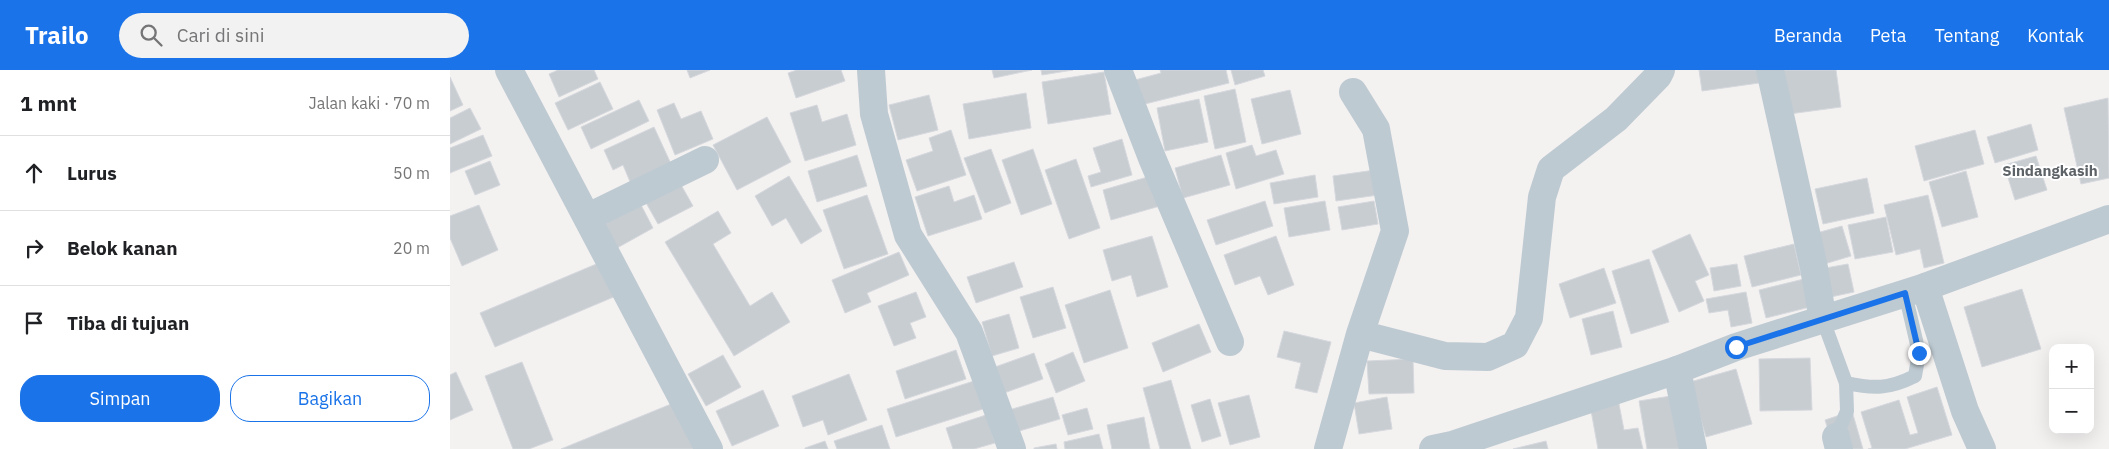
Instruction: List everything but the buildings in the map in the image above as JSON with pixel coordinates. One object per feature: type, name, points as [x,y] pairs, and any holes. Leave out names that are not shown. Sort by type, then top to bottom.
[{"type":"street","points":[[509,70],[709,449]]},
{"type":"street","points":[[871,70],[874,114],[908,235],[969,332],[1012,449]]},
{"type":"street","points":[[1118,70],[1152,158],[1230,342]]},
{"type":"street","points":[[1360,334],[1445,356],[1488,357],[1515,345],[1529,318],[1542,196],[1551,169],[1616,119],[1658,76],[1661,70]]},
{"type":"street","points":[[1770,70],[1814,268],[1823,320]]},
{"type":"street","points":[[1328,449],[1360,334],[1395,231],[1376,129],[1353,92]]},
{"type":"street","points":[[588,217],[705,160]]},
{"type":"street","points":[[1446,448],[1677,370],[1736,347],[1915,290],[2109,219]]},
{"type":"street","points":[[1915,290],[1982,449]]},
{"type":"street","points":[[1677,370],[1694,449]]},
{"type":"lane","points":[[1846,383],[1861,386],[1894,386],[1915,376],[1919,353],[1915,290]]},
{"type":"lane","points":[[1823,320],[1846,383],[1847,411],[1838,443]]},
{"type":"district","name":"Sindangkasih","points":[[2050,171]]},
{"type":"route","points":[[1736,347],[1905,293],[1919,353]]}]
